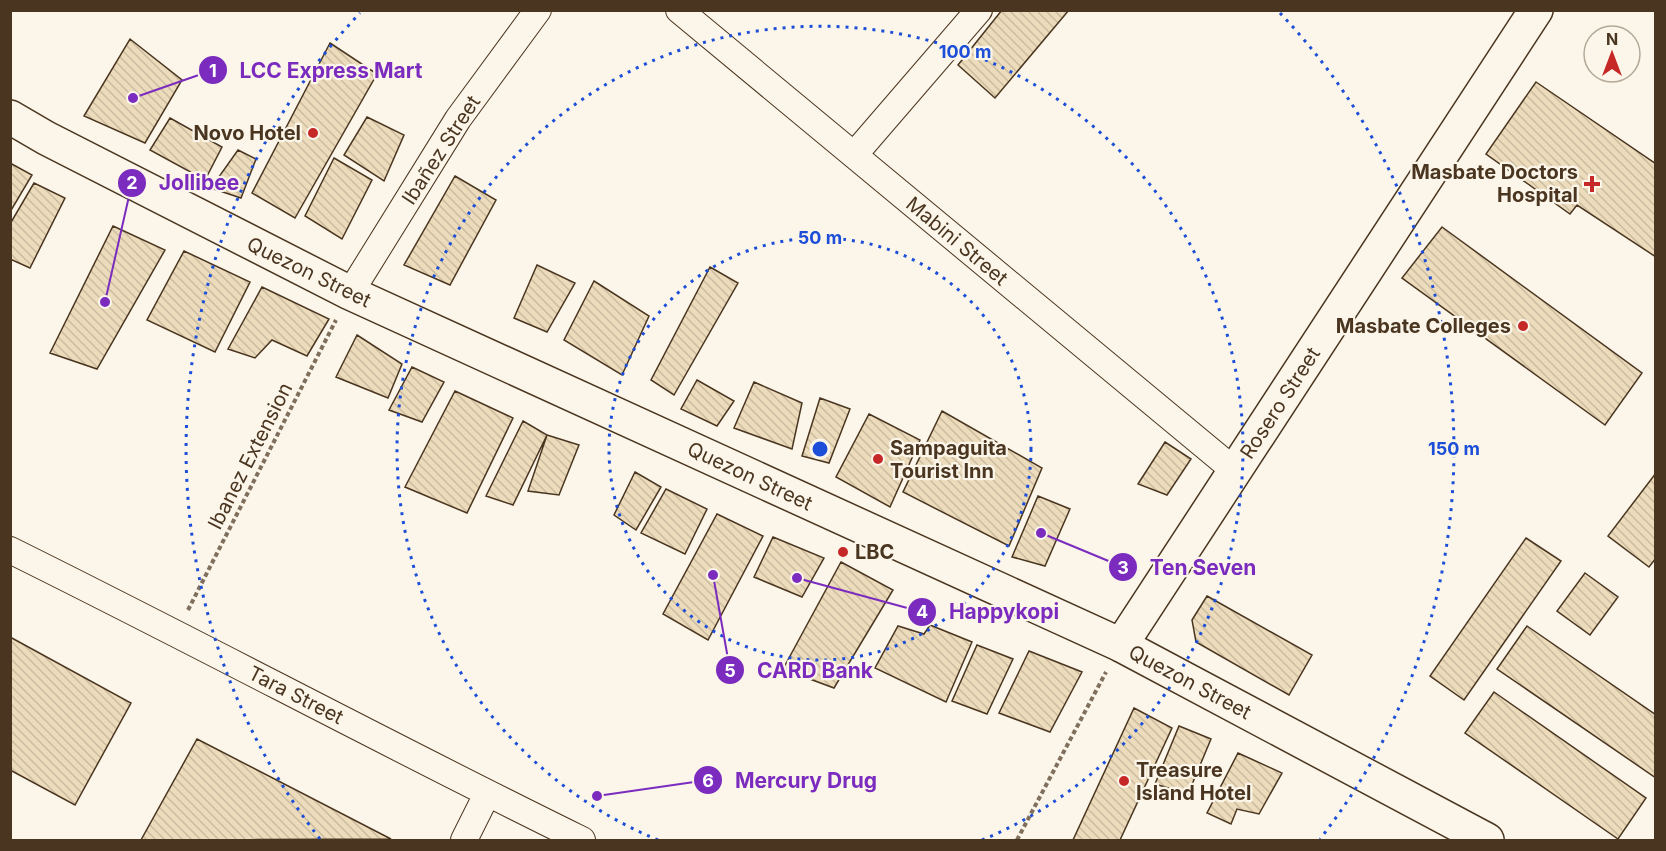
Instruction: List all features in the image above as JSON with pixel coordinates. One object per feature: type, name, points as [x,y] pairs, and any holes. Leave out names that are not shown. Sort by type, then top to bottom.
[{"type":"main road","name":"Rosero Street","points":[[1120,645],[1536,10]]},
{"type":"main road","name":"Quezon Street","points":[[10,117],[46,138],[350,293],[1120,645],[1487,840]]},
{"type":"street","name":"Ibañez Street","points":[[350,293],[458,119],[538,10]]},
{"type":"street","name":"Mabini Street","points":[[679,10],[1235,471]]},
{"type":"street","points":[[854,155],[979,10]]},
{"type":"street","name":"Tara Street","points":[[10,549],[487,794],[582,840]]},
{"type":"street","points":[[464,840],[487,794]]},
{"type":"path","name":"Ibanez Extension","points":[[177,633],[350,293]]},
{"type":"path","points":[[1017,840],[1120,645]]},
{"type":"building","points":[[1002,10],[1069,10],[995,98],[958,65]]},
{"type":"building","points":[[130,39],[182,80],[145,143],[84,116]]},
{"type":"building","name":"Novo Hotel","points":[[330,43],[377,74],[295,218],[252,193]]},
{"type":"building","name":"Masbate Doctors Hospital","points":[[1536,82],[1656,164],[1656,257],[1577,205],[1570,214],[1486,154]]},
{"type":"building","points":[[367,117],[404,135],[384,181],[344,155]]},
{"type":"building","points":[[170,118],[222,147],[205,180],[150,150]]},
{"type":"building","points":[[238,150],[256,159],[241,198],[211,188]]},
{"type":"building","points":[[334,158],[372,180],[342,239],[305,216]]},
{"type":"building","points":[[10,163],[32,175],[10,212]]},
{"type":"building","points":[[455,176],[496,200],[450,285],[404,265]]},
{"type":"building","points":[[34,183],[65,198],[30,268],[10,259],[10,224]]},
{"type":"building","points":[[113,226],[165,250],[97,369],[50,353]]},
{"type":"building","name":"Masbate Colleges","points":[[1442,227],[1642,373],[1605,425],[1402,278]]},
{"type":"building","points":[[184,251],[250,282],[215,352],[147,320]]},
{"type":"building","points":[[537,265],[575,283],[547,332],[514,318]]},
{"type":"building","points":[[710,267],[738,283],[674,395],[651,380]]},
{"type":"building","points":[[594,281],[649,316],[622,375],[564,340]]},
{"type":"building","points":[[262,287],[329,319],[307,356],[272,340],[255,358],[228,349]]},
{"type":"building","points":[[357,335],[402,364],[388,398],[336,377]]},
{"type":"building","points":[[412,367],[444,382],[422,422],[389,410]]},
{"type":"building","points":[[697,380],[734,401],[717,426],[681,409]]},
{"type":"building","points":[[754,382],[802,403],[792,449],[734,428]]},
{"type":"building","points":[[455,391],[513,418],[467,513],[405,487]]},
{"type":"building","points":[[820,398],[850,409],[829,463],[802,456]]},
{"type":"building","points":[[942,411],[1042,468],[1009,546],[903,492]]},
{"type":"building","name":"Sampaguita Tourist Inn","points":[[869,414],[920,440],[890,507],[836,477]]},
{"type":"building","points":[[523,421],[547,435],[513,505],[486,496]]},
{"type":"building","points":[[547,435],[579,445],[559,495],[528,491]]},
{"type":"building","points":[[1165,442],[1191,459],[1167,495],[1138,484]]},
{"type":"building","points":[[635,472],[661,487],[636,530],[614,515]]},
{"type":"building","points":[[1656,473],[1656,558],[1649,567],[1608,536]]},
{"type":"building","points":[[666,489],[707,509],[685,554],[641,533]]},
{"type":"building","points":[[1038,496],[1070,509],[1045,566],[1012,557]]},
{"type":"building","points":[[717,514],[763,536],[708,640],[663,614]]},
{"type":"building","points":[[773,537],[824,558],[802,597],[754,577]]},
{"type":"building","points":[[1526,538],[1561,561],[1464,700],[1430,676]]},
{"type":"building","points":[[841,562],[893,590],[834,688],[783,669]]},
{"type":"building","points":[[1585,573],[1618,597],[1590,635],[1557,611]]},
{"type":"building","points":[[1207,596],[1312,655],[1289,695],[1196,642],[1192,620]]},
{"type":"building","points":[[930,625],[972,642],[946,702],[875,668],[898,626],[924,634]]},
{"type":"building","points":[[1527,626],[1656,715],[1656,778],[1497,669]]},
{"type":"building","points":[[10,637],[131,703],[75,805],[10,770]]},
{"type":"building","points":[[977,645],[1013,659],[987,714],[952,701]]},
{"type":"building","points":[[1029,651],[1082,672],[1050,732],[999,713]]},
{"type":"building","points":[[1494,692],[1646,798],[1618,839],[1465,733]]},
{"type":"building","points":[[1134,708],[1172,728],[1120,840],[1073,840]]},
{"type":"building","points":[[1179,726],[1211,739],[1188,794],[1155,784]]},
{"type":"building","points":[[197,739],[391,839],[141,840]]},
{"type":"building","points":[[1238,753],[1282,773],[1259,814],[1237,809],[1231,824],[1207,813]]},
{"type":"place","name":"LCC Express Mart","points":[[133,98]]},
{"type":"place","name":"Novo Hotel","points":[[313,133]]},
{"type":"place","name":"Masbate Doctors Hospital","points":[[1592,184]]},
{"type":"place","name":"Jollibee","points":[[105,302]]},
{"type":"place","name":"Masbate Colleges","points":[[1523,326]]},
{"type":"place","name":"Sampaguita Tourist Inn","points":[[878,459]]},
{"type":"place","name":"Ten Seven","points":[[1041,533]]},
{"type":"place","name":"LBC","points":[[843,552]]},
{"type":"place","name":"CARD Bank","points":[[713,575]]},
{"type":"place","name":"Happykopi","points":[[797,578]]},
{"type":"place","name":"Treasure Island Hotel","points":[[1124,781]]},
{"type":"place","name":"Mercury Drug","points":[[597,796]]}]
